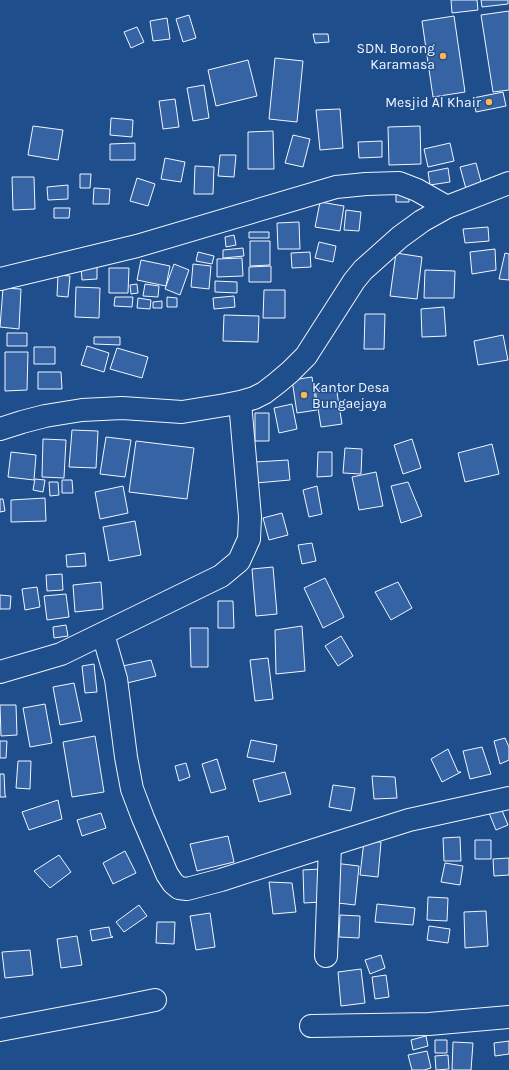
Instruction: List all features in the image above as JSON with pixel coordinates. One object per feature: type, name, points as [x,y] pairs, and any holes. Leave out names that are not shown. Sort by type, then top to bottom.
[{"type":"street","points":[[0,429],[45,416],[82,410],[122,408],[182,412],[240,402],[254,398],[264,393],[290,372],[306,356],[343,297],[363,270],[400,237],[422,221],[448,207],[509,183]]},
{"type":"street","points":[[0,278],[137,246],[336,187],[366,184],[399,184],[417,190],[448,207]]},
{"type":"street","points":[[0,672],[61,654],[221,576],[239,561],[249,539],[250,517],[240,402]]},
{"type":"street","points":[[103,634],[116,679],[126,757],[132,789],[167,874],[173,883],[179,888],[187,889],[221,880],[409,820],[509,798]]},
{"type":"street","points":[[326,956],[330,845]]},
{"type":"street","points":[[0,1030],[155,1000]]},
{"type":"street","points":[[311,1026],[429,1024],[509,1017]]},
{"type":"building","points":[[451,0],[477,0],[478,10],[452,13]]},
{"type":"building","points":[[481,0],[508,0],[508,4],[482,7]]},
{"type":"building","points":[[509,11],[509,90],[493,92],[481,15]]},
{"type":"building","points":[[189,15],[196,38],[183,42],[176,19]]},
{"type":"building","name":"SDN. Borong Karamasa","points":[[454,16],[465,92],[433,97],[422,21]]},
{"type":"building","points":[[167,18],[170,39],[153,41],[150,21]]},
{"type":"building","points":[[137,27],[144,42],[131,48],[124,32]]},
{"type":"building","points":[[313,34],[328,34],[329,42],[315,43]]},
{"type":"building","points":[[275,58],[303,61],[297,122],[269,119]]},
{"type":"building","points":[[248,60],[257,96],[216,106],[208,70]]},
{"type":"building","points":[[204,85],[209,118],[193,121],[187,88]]},
{"type":"building","name":"Mesjid Al Khair","points":[[503,92],[506,106],[476,112],[473,98]]},
{"type":"building","points":[[175,99],[179,127],[163,129],[159,101]]},
{"type":"building","points":[[340,109],[343,148],[320,150],[316,110]]},
{"type":"building","points":[[111,118],[133,120],[132,137],[110,135]]},
{"type":"building","points":[[33,126],[63,130],[58,160],[28,155]]},
{"type":"building","points":[[420,126],[421,164],[389,165],[388,127]]},
{"type":"building","points":[[273,131],[274,169],[248,169],[248,132]]},
{"type":"building","points":[[293,135],[310,139],[303,167],[285,163]]},
{"type":"building","points":[[382,141],[382,157],[359,158],[358,142]]},
{"type":"building","points":[[135,143],[135,160],[110,160],[110,144]]},
{"type":"building","points":[[450,143],[454,161],[428,167],[424,149]]},
{"type":"building","points":[[220,155],[236,155],[234,177],[218,176]]},
{"type":"building","points":[[165,158],[185,162],[181,182],[161,179]]},
{"type":"building","points":[[476,163],[482,185],[466,189],[460,167]]},
{"type":"building","points":[[195,166],[214,167],[213,194],[194,194]]},
{"type":"building","points":[[448,168],[450,182],[430,185],[428,172]]},
{"type":"building","points":[[80,174],[91,174],[90,188],[80,188]]},
{"type":"building","points":[[12,177],[34,177],[35,209],[13,210]]},
{"type":"building","points":[[137,178],[155,184],[148,206],[130,201]]},
{"type":"building","points":[[68,185],[68,199],[48,200],[47,187]]},
{"type":"building","points":[[94,188],[110,189],[109,204],[93,204]]},
{"type":"building","points":[[396,194],[409,194],[409,202],[396,202]]},
{"type":"building","points":[[320,202],[344,206],[340,231],[315,227]]},
{"type":"building","points":[[54,208],[70,208],[69,218],[54,218]]},
{"type":"building","points":[[346,210],[361,212],[359,231],[344,230]]},
{"type":"building","points":[[299,222],[300,249],[278,249],[277,223]]},
{"type":"building","points":[[488,227],[489,241],[465,243],[463,229]]},
{"type":"building","points":[[249,232],[269,232],[269,238],[249,238]]},
{"type":"building","points":[[234,235],[236,245],[226,247],[225,237]]},
{"type":"building","points":[[250,241],[270,241],[270,265],[250,266]]},
{"type":"building","points":[[319,242],[336,246],[333,262],[315,258]]},
{"type":"building","points":[[243,248],[244,256],[223,258],[223,250]]},
{"type":"building","points":[[495,249],[496,270],[472,274],[470,252]]},
{"type":"building","points":[[198,252],[214,256],[212,264],[196,261]]},
{"type":"building","points":[[310,252],[311,267],[292,268],[291,253]]},
{"type":"building","points":[[396,253],[422,257],[417,299],[390,296]]},
{"type":"building","points":[[505,253],[509,254],[509,280],[499,279]]},
{"type":"building","points":[[242,258],[243,276],[217,277],[217,259]]},
{"type":"building","points":[[141,260],[170,266],[166,286],[137,280]]},
{"type":"building","points":[[174,264],[189,270],[180,295],[165,289]]},
{"type":"building","points":[[193,264],[211,266],[209,289],[191,287]]},
{"type":"building","points":[[97,266],[97,279],[82,280],[81,267]]},
{"type":"building","points":[[271,266],[271,282],[249,282],[249,267]]},
{"type":"building","points":[[109,268],[129,268],[128,293],[109,293]]},
{"type":"building","points":[[425,270],[455,271],[454,298],[424,298]]},
{"type":"building","points":[[58,275],[70,276],[68,297],[57,296]]},
{"type":"building","points":[[215,281],[237,282],[237,293],[215,292]]},
{"type":"building","points":[[137,284],[138,293],[131,294],[130,285]]},
{"type":"building","points":[[145,284],[159,286],[158,297],[143,296]]},
{"type":"building","points":[[76,287],[100,288],[99,318],[75,317]]},
{"type":"building","points":[[3,288],[21,289],[19,329],[0,327]]},
{"type":"building","points":[[264,290],[285,290],[285,318],[263,318]]},
{"type":"building","points":[[234,296],[235,307],[214,309],[213,298]]},
{"type":"building","points":[[115,297],[133,297],[132,307],[114,306]]},
{"type":"building","points":[[167,297],[177,298],[177,307],[167,307]]},
{"type":"building","points":[[138,298],[151,300],[150,309],[137,308]]},
{"type":"building","points":[[162,301],[162,308],[153,308],[153,302]]},
{"type":"building","points":[[444,307],[446,336],[422,337],[421,309]]},
{"type":"building","points":[[365,314],[385,314],[384,349],[364,349]]},
{"type":"building","points":[[224,315],[259,316],[258,342],[223,341]]},
{"type":"building","points":[[7,333],[27,333],[27,346],[7,346]]},
{"type":"building","points":[[503,335],[508,360],[478,365],[474,341]]},
{"type":"building","points":[[94,337],[120,337],[120,345],[94,344]]},
{"type":"building","points":[[87,346],[109,353],[104,372],[81,365]]},
{"type":"building","points":[[34,347],[55,347],[55,364],[34,364]]},
{"type":"building","points":[[117,348],[148,357],[142,378],[110,369]]},
{"type":"building","points":[[5,352],[28,352],[27,390],[5,391]]},
{"type":"building","points":[[38,372],[61,372],[62,389],[38,389]]},
{"type":"building","name":"Kantor Desa Bungaejaya","points":[[312,377],[317,410],[297,413],[292,380]]},
{"type":"building","points":[[336,386],[342,424],[321,427],[315,389]]},
{"type":"building","points":[[292,404],[297,429],[279,433],[274,408]]},
{"type":"building","points":[[255,413],[269,413],[269,441],[255,441]]},
{"type":"building","points":[[72,430],[98,431],[96,468],[69,467]]},
{"type":"building","points":[[106,437],[131,440],[125,477],[100,474]]},
{"type":"building","points":[[43,439],[66,440],[64,478],[42,477]]},
{"type":"building","points":[[412,439],[421,468],[403,474],[394,445]]},
{"type":"building","points":[[136,441],[194,448],[187,499],[129,492]]},
{"type":"building","points":[[492,444],[499,474],[465,482],[458,453]]},
{"type":"building","points":[[345,448],[362,449],[361,474],[343,473]]},
{"type":"building","points":[[11,452],[36,455],[34,480],[8,477]]},
{"type":"building","points":[[318,452],[332,452],[332,476],[317,477]]},
{"type":"building","points":[[288,460],[290,480],[256,483],[255,462]]},
{"type":"building","points":[[376,472],[383,506],[359,510],[352,477]]},
{"type":"building","points":[[35,479],[45,480],[43,492],[33,490]]},
{"type":"building","points":[[62,480],[72,480],[73,493],[62,493]]},
{"type":"building","points":[[49,482],[58,482],[59,495],[50,496]]},
{"type":"building","points":[[408,482],[422,516],[401,523],[391,486]]},
{"type":"building","points":[[123,486],[128,513],[100,519],[95,492]]},
{"type":"building","points":[[317,486],[322,514],[309,517],[303,490]]},
{"type":"building","points":[[45,498],[46,521],[11,522],[11,500]]},
{"type":"building","points":[[0,499],[3,499],[5,511],[0,512]]},
{"type":"building","points":[[282,513],[288,535],[269,540],[263,518]]},
{"type":"building","points":[[135,521],[141,555],[109,561],[103,527]]},
{"type":"building","points":[[312,543],[316,561],[302,564],[298,545]]},
{"type":"building","points":[[85,553],[86,566],[67,567],[66,555]]},
{"type":"building","points":[[273,567],[277,614],[256,616],[252,569]]},
{"type":"building","points":[[62,574],[63,590],[47,591],[46,575]]},
{"type":"building","points":[[325,578],[344,617],[323,628],[304,588]]},
{"type":"building","points":[[101,582],[103,609],[75,612],[73,585]]},
{"type":"building","points":[[398,582],[412,608],[391,620],[375,592]]},
{"type":"building","points":[[37,587],[40,607],[25,610],[22,589]]},
{"type":"building","points":[[66,594],[69,617],[47,620],[44,596]]},
{"type":"building","points":[[0,595],[11,596],[10,609],[0,609]]},
{"type":"building","points":[[218,601],[233,601],[234,628],[218,628]]},
{"type":"building","points":[[66,625],[68,636],[54,638],[53,627]]},
{"type":"building","points":[[302,626],[305,671],[276,674],[275,630]]},
{"type":"building","points":[[190,628],[208,628],[208,667],[191,667]]},
{"type":"building","points":[[341,636],[353,656],[338,666],[325,646]]},
{"type":"building","points":[[268,658],[273,699],[255,701],[250,660]]},
{"type":"building","points":[[151,660],[156,676],[123,684],[118,667]]},
{"type":"building","points":[[94,664],[97,692],[85,693],[82,666]]},
{"type":"building","points":[[74,683],[82,721],[60,725],[53,687]]},
{"type":"building","points":[[45,704],[52,743],[30,747],[23,708]]},
{"type":"building","points":[[0,705],[16,705],[17,735],[1,736]]},
{"type":"building","points":[[95,736],[104,792],[72,797],[63,742]]},
{"type":"building","points":[[505,738],[509,747],[509,760],[500,764],[494,741]]},
{"type":"building","points":[[251,740],[277,745],[274,762],[247,757]]},
{"type":"building","points":[[0,741],[7,741],[6,758],[0,758]]},
{"type":"building","points":[[482,747],[491,774],[470,779],[463,751]]},
{"type":"building","points":[[448,749],[458,772],[461,772],[442,782],[431,759]]},
{"type":"building","points":[[217,759],[226,789],[211,793],[202,764]]},
{"type":"building","points":[[18,761],[31,761],[30,789],[16,788]]},
{"type":"building","points":[[186,763],[190,777],[179,781],[175,766]]},
{"type":"building","points":[[285,772],[291,794],[259,802],[253,780]]},
{"type":"building","points":[[0,774],[4,774],[6,797],[0,797]]},
{"type":"building","points":[[372,776],[395,777],[397,798],[374,799]]},
{"type":"building","points":[[333,785],[355,788],[351,811],[329,807]]},
{"type":"building","points":[[58,800],[62,819],[29,830],[22,812]]},
{"type":"building","points":[[501,808],[508,825],[496,830],[489,813]]},
{"type":"building","points":[[101,813],[106,828],[82,836],[77,820]]},
{"type":"building","points":[[228,836],[234,862],[197,871],[190,844]]},
{"type":"building","points":[[460,837],[461,861],[444,861],[443,838]]},
{"type":"building","points":[[475,840],[491,840],[491,859],[475,859]]},
{"type":"building","points":[[364,841],[381,842],[378,877],[360,875]]},
{"type":"building","points":[[125,851],[136,873],[113,884],[103,863]]},
{"type":"building","points":[[59,855],[71,872],[50,888],[34,871]]},
{"type":"building","points":[[509,858],[509,875],[494,876],[493,859]]},
{"type":"building","points":[[334,863],[359,866],[355,905],[330,902]]},
{"type":"building","points":[[445,863],[463,866],[460,885],[441,882]]},
{"type":"building","points":[[320,869],[321,902],[304,903],[303,870]]},
{"type":"building","points":[[269,882],[292,883],[296,912],[273,914]]},
{"type":"building","points":[[428,897],[448,898],[447,921],[427,920]]},
{"type":"building","points":[[377,904],[415,908],[413,925],[375,922]]},
{"type":"building","points":[[139,905],[147,916],[124,932],[116,922]]},
{"type":"building","points":[[486,911],[488,946],[465,948],[464,912]]},
{"type":"building","points":[[210,913],[215,947],[196,950],[190,916]]},
{"type":"building","points":[[340,915],[360,916],[359,938],[339,937]]},
{"type":"building","points":[[157,922],[175,922],[174,944],[156,943]]},
{"type":"building","points":[[429,926],[450,929],[448,943],[427,940]]},
{"type":"building","points":[[109,927],[111,936],[113,937],[92,941],[90,930]]},
{"type":"building","points":[[77,936],[82,965],[61,968],[57,939]]},
{"type":"building","points":[[30,950],[33,975],[5,978],[2,952]]},
{"type":"building","points":[[381,955],[385,968],[370,974],[365,960]]},
{"type":"building","points":[[361,969],[365,1003],[341,1006],[338,972]]},
{"type":"building","points":[[386,975],[389,997],[375,999],[372,977]]},
{"type":"building","points":[[426,1036],[428,1046],[413,1050],[411,1040]]},
{"type":"building","points":[[435,1040],[447,1040],[447,1053],[435,1053]]},
{"type":"building","points":[[509,1041],[509,1054],[495,1056],[494,1043]]},
{"type":"building","points":[[453,1042],[473,1043],[471,1070],[452,1070]]},
{"type":"building","points":[[427,1051],[431,1068],[424,1070],[412,1070],[408,1055]]},
{"type":"building","points":[[448,1055],[449,1069],[436,1070],[435,1056]]},
{"type":"place","name":"SDN. Borong Karamasa","points":[[443,56]]},
{"type":"place","name":"Mesjid Al Khair","points":[[489,102]]},
{"type":"place","name":"Kantor Desa Bungaejaya","points":[[304,395]]}]
